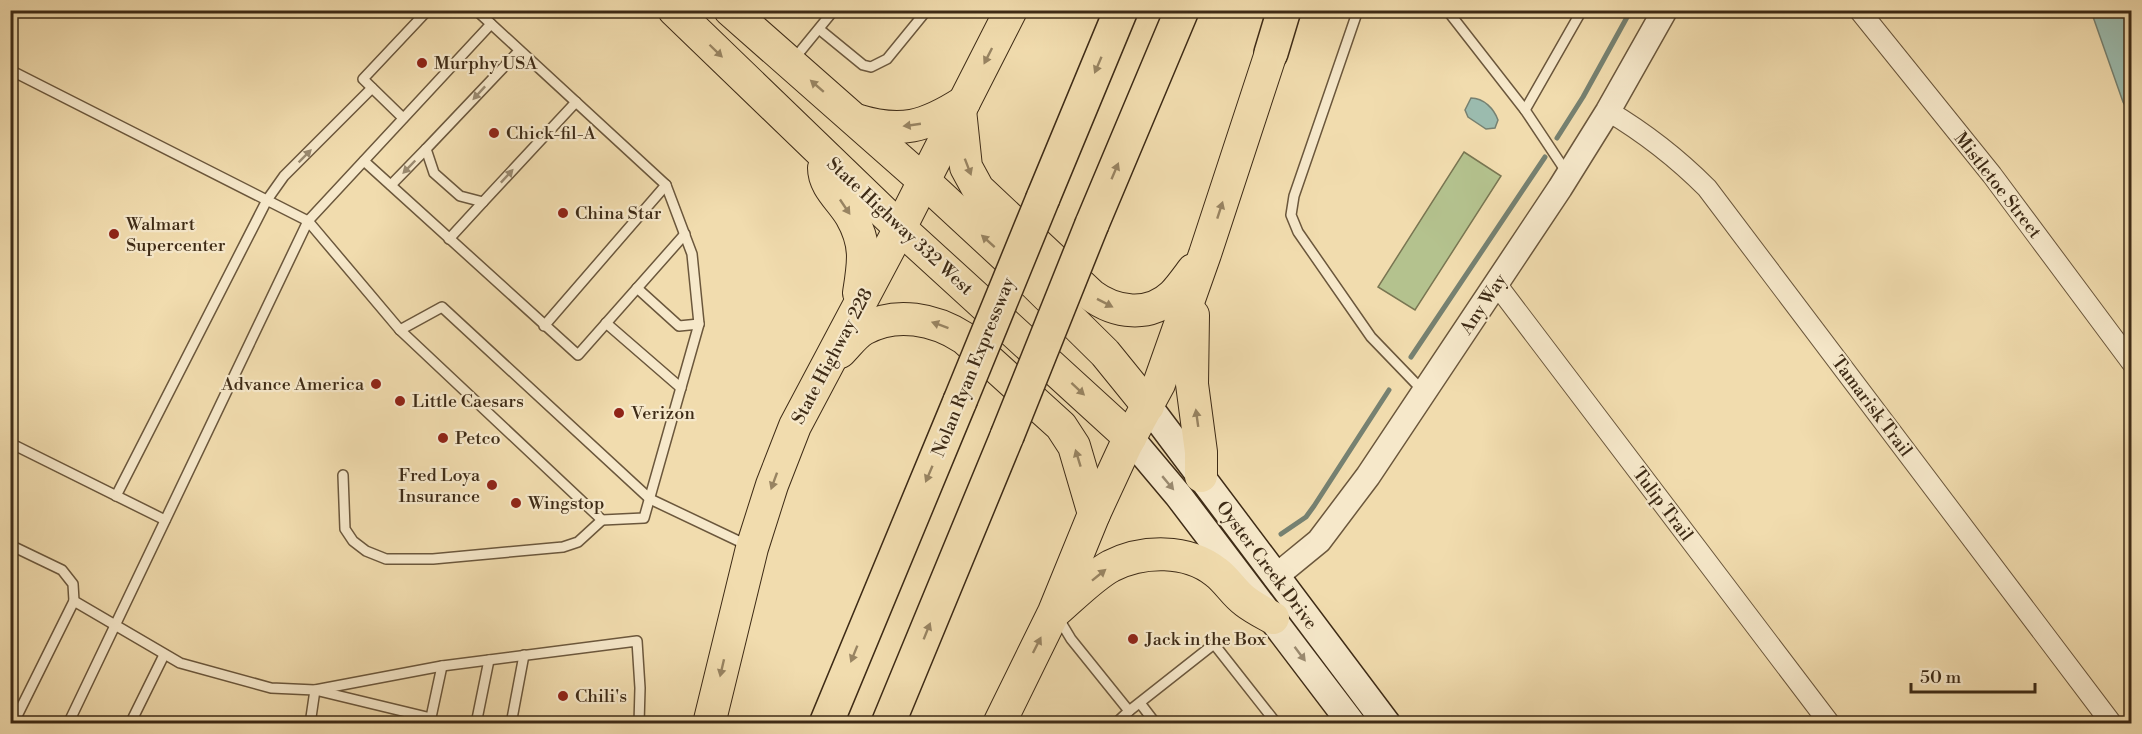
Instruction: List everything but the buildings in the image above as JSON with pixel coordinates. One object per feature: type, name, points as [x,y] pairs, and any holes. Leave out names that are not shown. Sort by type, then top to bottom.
[{"type":"highway","name":"Nolan Ryan Expressway","points":[[826,723],[1121,10]]},
{"type":"highway","points":[[888,723],[1182,10]]},
{"type":"highway","points":[[1271,53],[1284,10]]},
{"type":"main road","name":"State Highway 332 West","points":[[674,10],[900,228],[1130,438]]},
{"type":"main road","points":[[730,10],[856,120],[1031,280],[1105,353],[1148,406]]},
{"type":"main road","name":"State Highway 228","points":[[709,723],[752,548],[772,485],[795,426],[900,228],[1011,10]]},
{"type":"main road","points":[[999,723],[1054,612],[1094,514],[1159,384],[1205,254],[1271,53]]},
{"type":"main road","points":[[856,120],[890,127],[920,125],[962,106],[966,167],[978,189],[1091,295],[1113,308],[1132,310],[1150,308],[1162,303],[1173,295],[1205,254]]},
{"type":"main road","points":[[824,155],[824,179],[852,217],[861,237],[864,255],[857,308]]},
{"type":"main road","points":[[1194,285],[1192,384],[1201,452],[1201,476]]},
{"type":"main road","points":[[826,367],[864,329],[883,321],[912,319],[930,321],[949,328],[964,338],[1061,426],[1074,446],[1094,514]]},
{"type":"main road","name":"Oyster Creek Drive","points":[[1148,406],[1387,723]]},
{"type":"main road","name":"Oyster Creek Drive","points":[[1130,438],[1178,495],[1352,723]]},
{"type":"main road","points":[[1054,612],[1109,567],[1133,558],[1158,554],[1182,556],[1204,565],[1216,572],[1245,601],[1273,618]]},
{"type":"street","name":"Any Way","points":[[1275,577],[1318,541],[1368,476],[1568,175],[1608,111],[1665,10]]},
{"type":"street","name":"Mistletoe Street","points":[[1859,10],[1992,175],[2132,363]]},
{"type":"street","name":"Tamarisk Trail","points":[[1608,111],[1659,145],[1707,188],[2112,723]]},
{"type":"street","name":"Tulip Trail","points":[[1497,285],[1830,723]]},
{"type":"lane","points":[[403,118],[363,79],[428,10]]},
{"type":"lane","points":[[343,475],[345,529],[353,541],[366,551],[386,559],[434,559],[563,547],[578,542],[602,520],[644,518],[650,499],[699,324],[692,254],[685,234],[666,185],[476,10]]},
{"type":"lane","points":[[790,63],[834,10]]},
{"type":"lane","points":[[819,28],[863,65],[871,67],[887,59],[927,10]]},
{"type":"lane","points":[[1358,10],[1294,196],[1291,215],[1298,232],[1371,338],[1424,392]]},
{"type":"lane","points":[[1447,10],[1525,110],[1568,175]]},
{"type":"lane","points":[[1525,110],[1582,10]]},
{"type":"lane","points":[[68,723],[308,221],[491,24]]},
{"type":"lane","points":[[391,185],[519,51]]},
{"type":"lane","points":[[10,70],[308,221],[400,330],[602,520]]},
{"type":"lane","points":[[116,496],[267,200],[284,176],[372,88]]},
{"type":"lane","points":[[449,238],[576,102]]},
{"type":"lane","points":[[426,149],[434,173],[460,196],[483,202]]},
{"type":"lane","points":[[364,160],[578,355],[685,234]]},
{"type":"lane","points":[[544,326],[666,185]]},
{"type":"lane","points":[[637,288],[679,326],[699,324]]},
{"type":"lane","points":[[400,330],[442,307],[650,499],[752,548]]},
{"type":"lane","points":[[606,323],[681,388]]},
{"type":"lane","points":[[10,443],[165,520]]},
{"type":"lane","points":[[10,545],[62,570],[74,584],[74,602],[13,723]]},
{"type":"lane","points":[[74,602],[180,663],[271,688],[315,690],[431,721],[442,666]]},
{"type":"lane","points":[[1054,612],[1071,639],[1129,711]]},
{"type":"lane","points":[[315,690],[442,666],[637,641],[640,688],[639,723]]},
{"type":"lane","points":[[1115,723],[1214,644],[1277,723]]},
{"type":"lane","points":[[130,723],[164,655]]},
{"type":"lane","points":[[511,723],[524,656]]},
{"type":"lane","points":[[476,723],[489,660]]},
{"type":"lane","points":[[310,723],[315,690]]},
{"type":"lane","points":[[1140,703],[1156,723]]},
{"type":"green space","points":[[1464,152],[1501,176],[1415,310],[1378,287]]},
{"type":"shaded area","points":[[2091,11],[2131,11],[2131,116],[2123,102]]},
{"type":"shaded area","points":[[1471,98],[1484,102],[1491,108],[1498,120],[1495,128],[1486,129],[1468,117],[1465,110]]},
{"type":"waterway","points":[[1557,138],[1583,97],[1631,10]]},
{"type":"waterway","points":[[1411,357],[1545,157]]},
{"type":"waterway","points":[[1281,534],[1306,517],[1389,390]]},
{"type":"place","name":"Murphy USA","points":[[422,63]]},
{"type":"place","name":"Chick-fil-A","points":[[494,133]]},
{"type":"place","name":"China Star","points":[[563,213]]},
{"type":"place","name":"Walmart Supercenter","points":[[114,234]]},
{"type":"place","name":"Advance America","points":[[376,384]]},
{"type":"place","name":"Little Caesars","points":[[400,401]]},
{"type":"place","name":"Verizon","points":[[619,413]]},
{"type":"place","name":"Petco","points":[[443,438]]},
{"type":"place","name":"Fred Loya Insurance","points":[[492,485]]},
{"type":"place","name":"Wingstop","points":[[516,503]]},
{"type":"place","name":"Jack in the Box","points":[[1133,639]]},
{"type":"place","name":"Chili's","points":[[563,696]]}]
